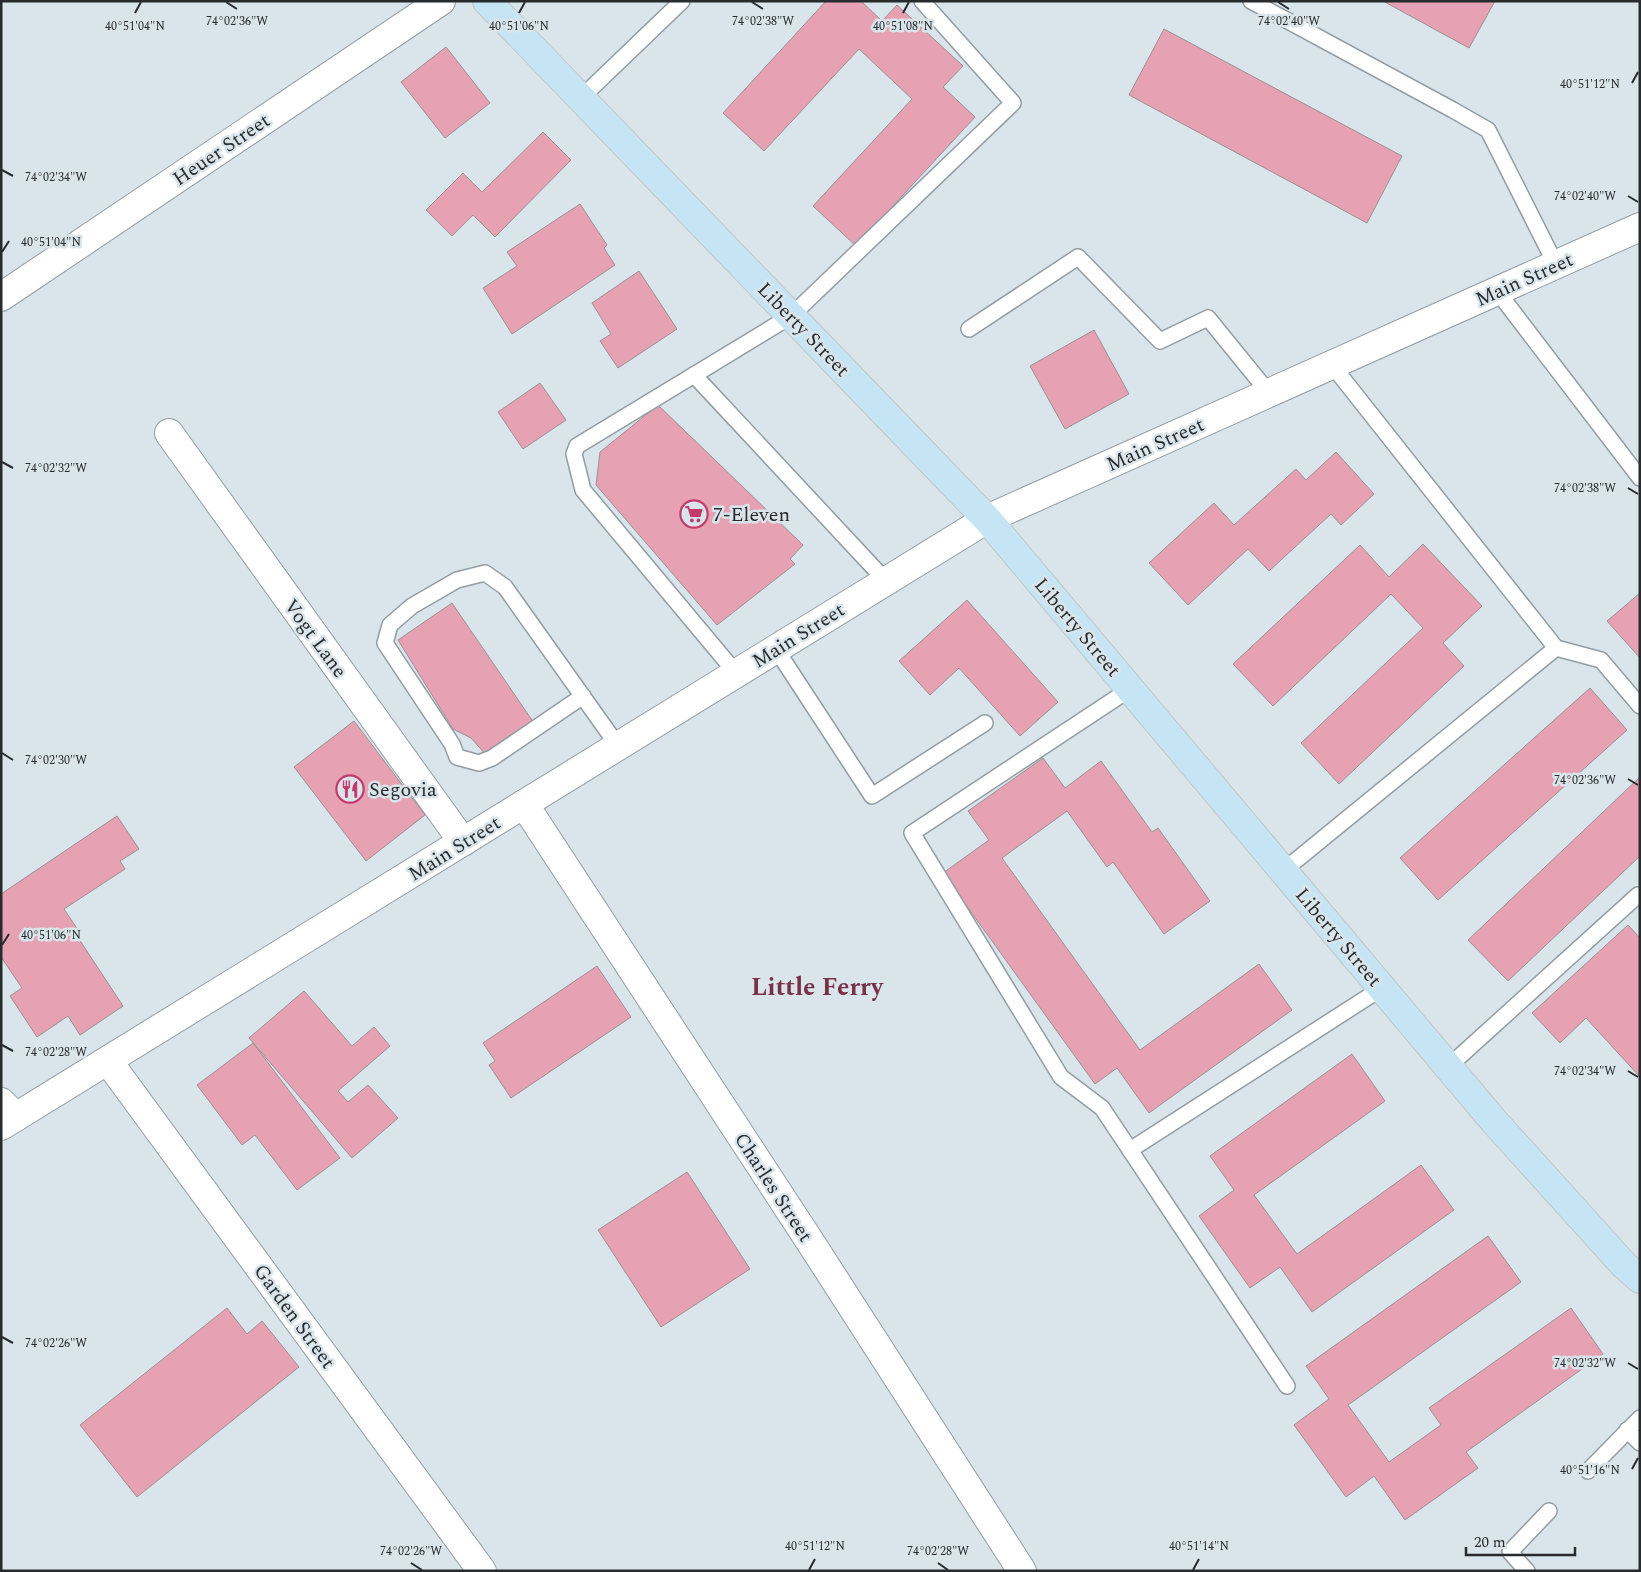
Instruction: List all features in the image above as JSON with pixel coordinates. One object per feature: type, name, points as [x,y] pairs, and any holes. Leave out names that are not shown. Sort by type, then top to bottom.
[{"type":"main road","name":"Liberty Street","points":[[487,1],[987,519],[1493,1120],[1624,1265],[1640,1279]]},
{"type":"street","name":"Heuer Street","points":[[1,297],[441,1]]},
{"type":"street","name":"Main Street","points":[[6,1115],[108,1061],[987,519],[1640,227]]},
{"type":"street","name":"Vogt Lane","points":[[169,434],[463,842]]},
{"type":"street","name":"Charles Street","points":[[524,804],[1022,1571]]},
{"type":"street","name":"Garden Street","points":[[108,1061],[482,1571]]},
{"type":"lane","points":[[581,98],[682,1]]},
{"type":"lane","points":[[736,673],[583,490],[574,454],[577,446],[791,316],[1013,103],[922,1]]},
{"type":"lane","points":[[1251,1],[1488,130],[1556,265]]},
{"type":"lane","points":[[969,329],[1078,257],[1160,341],[1208,318],[1269,393]]},
{"type":"lane","points":[[1497,291],[1640,478]]},
{"type":"lane","points":[[1332,365],[1556,648],[1601,660],[1640,706]]},
{"type":"lane","points":[[694,375],[886,581]]},
{"type":"lane","points":[[583,696],[492,758],[479,763],[457,757],[452,744],[385,643],[390,625],[412,606],[457,580],[485,573],[505,587],[583,696],[618,746]]},
{"type":"lane","points":[[1283,871],[1556,648]]},
{"type":"lane","points":[[776,649],[872,796],[985,723]]},
{"type":"lane","points":[[1130,689],[912,833],[1062,1077],[1102,1108],[1287,1386]]},
{"type":"lane","points":[[1448,1067],[1638,895],[1640,897]]},
{"type":"lane","points":[[1130,1150],[1382,988]]},
{"type":"lane","points":[[1588,1471],[1640,1418]]},
{"type":"lane","points":[[1627,1430],[1640,1443]]},
{"type":"lane","points":[[1527,1571],[1510,1552],[1549,1512]]},
{"type":"building","points":[[826,1],[861,1],[882,21],[897,5],[963,66],[943,87],[975,117],[856,246],[813,206],[912,99],[859,49],[764,151],[723,113]]},
{"type":"building","points":[[1383,1],[1495,1],[1469,48]]},
{"type":"building","points":[[1164,29],[1402,156],[1367,223],[1129,95]]},
{"type":"building","points":[[446,47],[490,103],[445,138],[401,82]]},
{"type":"building","points":[[543,132],[571,160],[495,237],[473,215],[452,236],[426,210],[463,173],[482,192]]},
{"type":"building","points":[[580,204],[607,245],[604,248],[615,265],[512,334],[483,288],[517,266],[507,252]]},
{"type":"building","points":[[639,271],[677,329],[618,368],[600,341],[611,334],[592,303]]},
{"type":"building","points":[[1094,330],[1129,394],[1065,429],[1030,366]]},
{"type":"building","points":[[540,383],[566,420],[523,449],[498,412]]},
{"type":"building","points":[[658,405],[803,545],[790,559],[795,564],[717,625],[596,485],[600,452]]},
{"type":"building","points":[[1336,452],[1374,494],[1341,525],[1331,514],[1269,571],[1248,549],[1188,605],[1149,563],[1214,503],[1234,525],[1296,469],[1306,480]]},
{"type":"building","points":[[1423,544],[1482,606],[1443,643],[1464,666],[1339,784],[1301,743],[1423,628],[1391,594],[1273,706],[1233,664],[1360,545],[1389,577]]},
{"type":"building","points":[[1640,593],[1640,658],[1607,621]]},
{"type":"building","points":[[967,600],[1058,702],[1020,736],[959,668],[930,695],[899,661]]},
{"type":"building","points":[[452,603],[534,723],[487,756],[471,738],[453,729],[398,640]]},
{"type":"building","points":[[1590,688],[1627,730],[1438,900],[1400,858]]},
{"type":"building","points":[[354,721],[425,815],[366,861],[294,767]]},
{"type":"building","points":[[1043,758],[1065,788],[1101,761],[1152,832],[1158,828],[1210,901],[1164,934],[1113,862],[1107,867],[1067,811],[1002,858],[1140,1050],[1259,964],[1292,1010],[1149,1113],[1117,1068],[1095,1084],[943,873],[989,840],[968,811]]},
{"type":"building","points":[[1640,777],[1640,856],[1508,981],[1468,940]]},
{"type":"building","points":[[117,816],[139,849],[120,861],[125,869],[64,909],[78,930],[75,933],[123,1006],[80,1035],[68,1016],[37,1037],[10,996],[22,988],[1,957],[1,894]]},
{"type":"building","points":[[1628,925],[1640,938],[1640,1077],[1586,1018],[1560,1043],[1532,1013]]},
{"type":"building","points":[[597,966],[631,1017],[511,1098],[489,1065],[495,1061],[483,1043]]},
{"type":"building","points":[[304,991],[352,1046],[374,1027],[390,1046],[338,1091],[348,1102],[368,1085],[398,1118],[352,1158],[249,1038]]},
{"type":"building","points":[[253,1043],[340,1158],[297,1190],[255,1135],[242,1145],[197,1085]]},
{"type":"building","points":[[1352,1054],[1385,1101],[1254,1195],[1297,1254],[1421,1165],[1454,1210],[1312,1312],[1280,1267],[1250,1288],[1199,1216],[1234,1190],[1210,1156]]},
{"type":"building","points":[[687,1172],[750,1269],[661,1327],[598,1230]]},
{"type":"building","points":[[1488,1236],[1521,1282],[1348,1405],[1389,1462],[1441,1425],[1429,1408],[1571,1308],[1603,1354],[1466,1452],[1478,1468],[1405,1520],[1374,1476],[1346,1497],[1294,1425],[1329,1399],[1306,1366]]},
{"type":"building","points":[[227,1308],[247,1334],[262,1321],[299,1367],[137,1497],[80,1425]]},
{"type":"place","name":"7-Eleven","points":[[694,514]]},
{"type":"place","name":"Segovia","points":[[350,789]]},
{"type":"district","name":"Little Ferry","points":[[817,986]]}]
